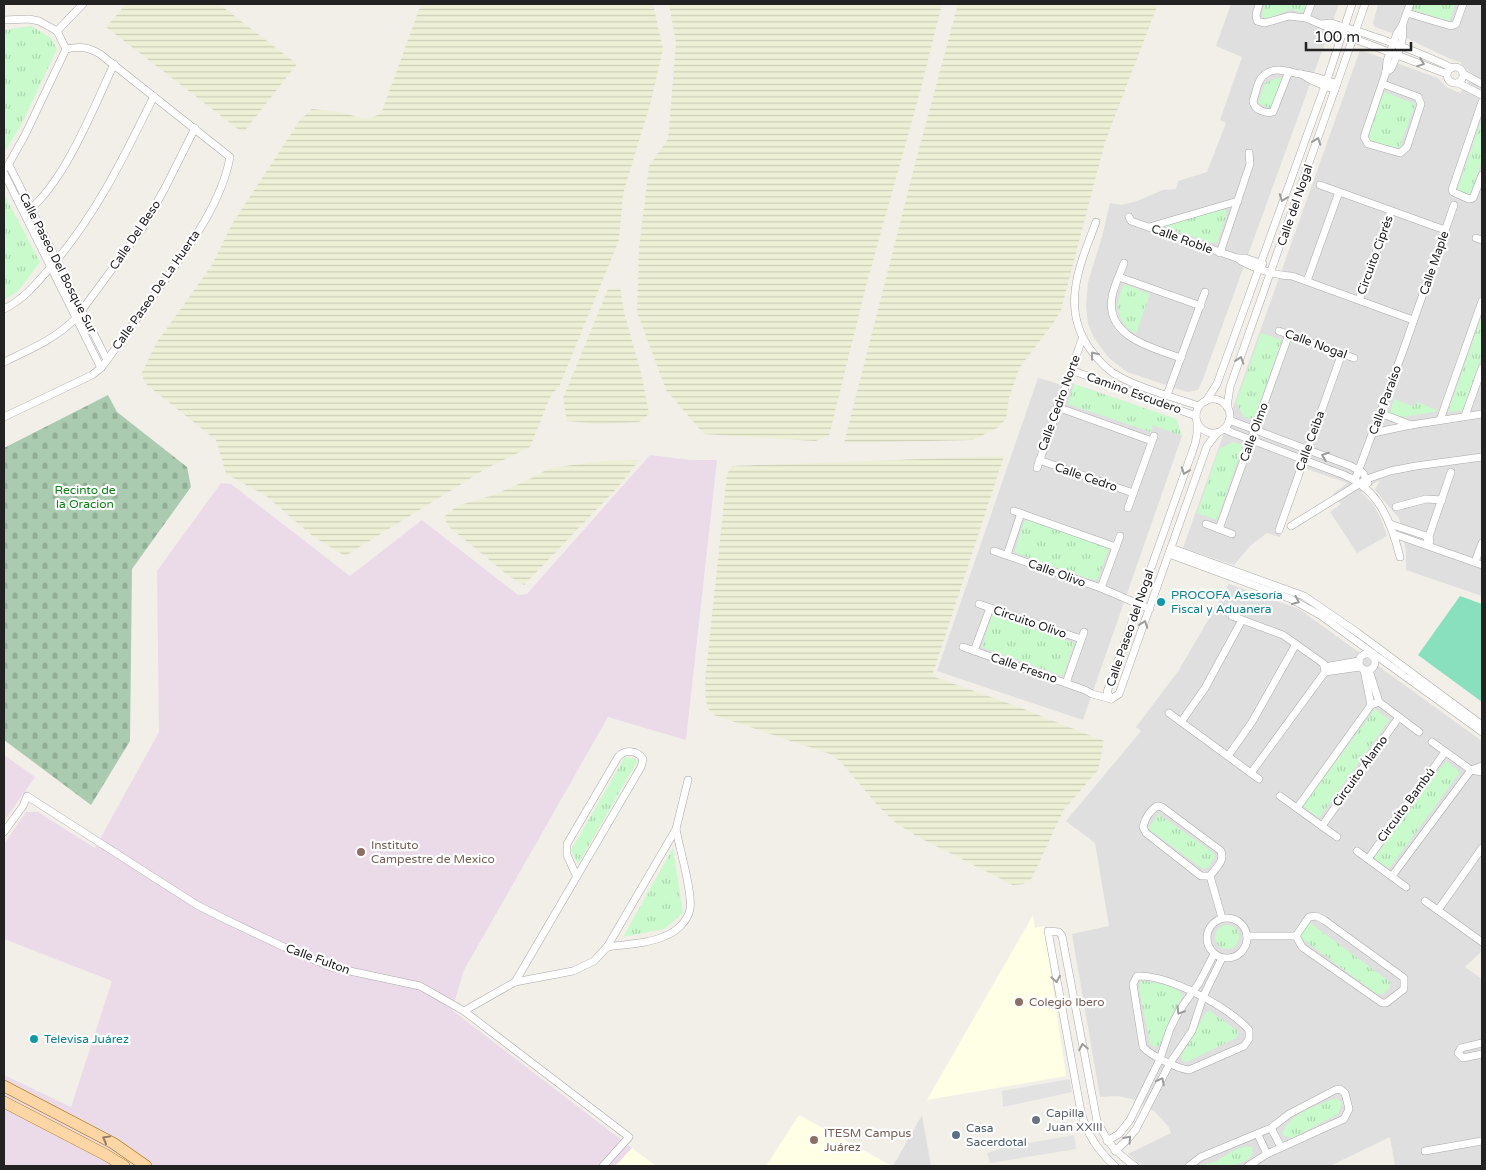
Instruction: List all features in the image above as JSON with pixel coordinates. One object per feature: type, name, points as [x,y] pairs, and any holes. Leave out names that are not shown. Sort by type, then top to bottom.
[{"type":"main road","points":[[4,1086],[113,1143],[146,1166]]},
{"type":"main road","points":[[4,1092],[13,1096],[24,1096]]},
{"type":"main road","points":[[4,1102],[124,1166]]},
{"type":"main road","points":[[14,1108],[26,1107],[48,1115],[55,1113]]},
{"type":"street","points":[[57,32],[83,4]]},
{"type":"street","points":[[1259,4],[1256,15],[1257,21],[1264,23],[1289,16],[1306,18],[1322,24],[1331,23],[1344,31],[1393,53],[1447,74],[1450,82],[1458,83],[1482,95]]},
{"type":"street","points":[[1306,18],[1311,4]]},
{"type":"street","name":"Calle del Nogal","points":[[1206,401],[1217,384],[1344,31],[1352,4]]},
{"type":"street","name":"Calle del Nogal","points":[[1227,407],[1230,388],[1366,4]]},
{"type":"street","points":[[1383,84],[1418,97],[1421,100],[1407,147],[1400,153],[1368,144],[1365,140],[1365,134],[1383,84],[1387,61],[1403,35],[1402,26],[1410,4]]},
{"type":"street","points":[[1407,13],[1451,26],[1456,24],[1463,4]]},
{"type":"street","points":[[4,20],[34,19],[57,32],[66,49],[26,135],[4,173]]},
{"type":"street","points":[[1355,35],[1397,44],[1452,68],[1460,68],[1464,74],[1482,84]]},
{"type":"street","name":"Calle Paseo De La Huerta","points":[[4,417],[92,375],[101,368],[194,238],[228,170],[230,157],[114,64],[88,48],[80,46],[66,49]]},
{"type":"street","points":[[24,214],[46,192],[65,163],[114,64]]},
{"type":"street","points":[[1447,74],[1452,68]]},
{"type":"street","points":[[1289,71],[1274,112],[1269,113],[1257,109],[1253,101],[1262,78],[1266,74],[1278,69],[1310,74],[1336,87]]},
{"type":"street","points":[[1458,83],[1463,80],[1464,74]]},
{"type":"street","points":[[4,309],[28,293],[57,261],[107,189],[154,96]]},
{"type":"street","points":[[1482,102],[1452,190],[1455,194],[1469,199],[1473,198],[1482,175]]},
{"type":"street","name":"Calle Del Beso","points":[[4,362],[56,336],[76,318],[144,226],[195,128]]},
{"type":"street","points":[[1220,253],[1250,164],[1249,153]]},
{"type":"street","name":"Calle Paseo Del Bosque Sur","points":[[9,165],[107,360]]},
{"type":"street","name":"Calle Paseo Del Bosque Sur","points":[[4,173],[101,368]]},
{"type":"street","name":"Circuito Ciprés","points":[[1320,185],[1445,230]]},
{"type":"street","points":[[1307,281],[1339,192]]},
{"type":"street","points":[[1149,228],[1238,201]]},
{"type":"street","name":"Calle Maple","points":[[1413,320],[1454,205]]},
{"type":"street","name":"Circuito Ciprés","points":[[1359,300],[1391,210]]},
{"type":"street","name":"Calle Roble","points":[[1129,217],[1131,222],[1220,253],[1237,258],[1245,258],[1272,269]]},
{"type":"street","name":"Camino Escudero","points":[[1096,222],[1082,258],[1074,291],[1074,311],[1082,339],[1096,358],[1113,373],[1129,382],[1199,406]]},
{"type":"street","points":[[1124,263],[1112,302],[1114,316],[1118,325],[1136,341],[1181,358]]},
{"type":"street","name":"Circuito Ciprés","points":[[1272,269],[1285,276],[1292,276],[1307,281],[1413,320]]},
{"type":"street","points":[[1119,276],[1200,306]]},
{"type":"street","points":[[1167,395],[1205,292]]},
{"type":"street","points":[[1440,420],[1482,300]]},
{"type":"street","name":"Calle Paraíso","points":[[1361,481],[1359,470],[1413,320]]},
{"type":"street","name":"Calle Nogal","points":[[1279,330],[1354,358]]},
{"type":"street","name":"Calle Olmo","points":[[1219,529],[1289,334]]},
{"type":"street","name":"Calle Cedro Norte","points":[[1038,464],[1082,339]]},
{"type":"street","name":"Calle Ceiba","points":[[1279,530],[1342,353]]},
{"type":"street","points":[[1465,416],[1482,368]]},
{"type":"street","name":"Camino Escudero","points":[[1072,370],[1196,416]]},
{"type":"street","points":[[1217,400],[1227,407],[1229,420],[1218,433],[1204,431],[1197,424],[1196,416],[1199,406],[1206,401],[1217,400]]},
{"type":"street","points":[[1057,407],[1153,438],[1128,508]]},
{"type":"street","points":[[1380,413],[1411,425]]},
{"type":"street","points":[[1373,433],[1482,414]]},
{"type":"street","points":[[1229,420],[1359,470]]},
{"type":"street","name":"Calle Paseo del Nogal","points":[[1197,424],[1198,434],[1195,444],[1138,602],[1109,695],[1119,694],[1207,446],[1218,433]]},
{"type":"street","points":[[1224,428],[1361,481],[1371,492],[1390,524],[1400,557]]},
{"type":"street","points":[[1290,526],[1361,481],[1390,471],[1482,457]]},
{"type":"street","name":"Calle Cedro","points":[[1038,464],[1133,493]]},
{"type":"street","points":[[1429,546],[1429,537],[1452,472]]},
{"type":"street","points":[[1396,507],[1426,499],[1442,500]]},
{"type":"street","points":[[1007,555],[1018,512],[1116,548]]},
{"type":"street","points":[[1206,524],[1232,534]]},
{"type":"street","points":[[1390,524],[1429,537]]},
{"type":"street","points":[[1394,534],[1479,563],[1482,543]]},
{"type":"street","points":[[1101,588],[1120,536]]},
{"type":"street","name":"Calle Olivo","points":[[994,550],[1120,595],[1123,594],[1151,606]]},
{"type":"street","points":[[1170,551],[1259,583],[1304,596],[1482,724]]},
{"type":"street","points":[[1259,583],[1302,604],[1384,660],[1482,732]]},
{"type":"street","name":"Circuito Olivo","points":[[979,604],[1083,636],[1066,683]]},
{"type":"street","points":[[974,651],[990,608]]},
{"type":"street","points":[[1232,616],[1283,635],[1324,664],[1324,670],[1251,773]]},
{"type":"street","points":[[1181,722],[1205,688],[1242,620]]},
{"type":"street","points":[[1358,633],[1363,664],[1375,703],[1399,717],[1419,732]]},
{"type":"street","points":[[1228,756],[1252,722],[1296,644]]},
{"type":"street","name":"Calle Fresno","points":[[964,647],[1086,690],[1109,695]]},
{"type":"street","points":[[1363,664],[1371,655],[1375,661]]},
{"type":"street","points":[[1375,661],[1396,661]]},
{"type":"street","points":[[1324,670],[1363,664],[1373,667],[1375,661]]},
{"type":"street","points":[[1297,808],[1375,703]]},
{"type":"street","points":[[1169,713],[1259,779]]},
{"type":"street","name":"Circuito Álamo","points":[[1322,826],[1399,717]]},
{"type":"street","points":[[1432,742],[1471,770],[1482,772]]},
{"type":"street","points":[[515,982],[576,874],[641,766],[643,759],[638,753],[626,751],[618,757],[567,844],[567,856],[576,874]]},
{"type":"street","name":"Circuito Bambú","points":[[1368,859],[1445,752]]},
{"type":"street","points":[[1392,876],[1471,770],[1482,766]]},
{"type":"street","points":[[464,1011],[515,982],[574,971],[594,961],[607,947],[676,829],[688,780]]},
{"type":"street","name":"Calle Fulton","points":[[24,806],[27,796],[197,905],[284,947],[331,966],[420,986],[464,1011],[629,1137],[603,1166]]},
{"type":"street","points":[[1280,796],[1338,837]]},
{"type":"street","points":[[4,832],[24,806],[35,801]]},
{"type":"street","points":[[1157,806],[1162,807],[1221,851],[1222,861],[1210,876],[1201,876],[1146,833],[1143,827],[1144,820],[1152,809],[1157,806]]},
{"type":"street","points":[[607,947],[664,937],[688,916],[690,896],[676,829]]},
{"type":"street","points":[[1438,910],[1482,848]]},
{"type":"street","points":[[1357,851],[1406,887]]},
{"type":"street","points":[[1210,876],[1222,918]]},
{"type":"street","points":[[1425,901],[1482,942]]},
{"type":"street","points":[[1316,916],[1404,978],[1404,989],[1386,1003],[1382,1003],[1302,947],[1296,936],[1309,918],[1316,916]]},
{"type":"street","points":[[1222,918],[1234,918],[1239,921],[1248,936],[1241,953],[1229,958],[1222,958],[1214,954],[1206,937],[1211,925],[1222,918]]},
{"type":"street","points":[[1115,1166],[1095,1146],[1088,1133],[1081,1112],[1048,931],[1059,932],[1062,936],[1097,1122],[1107,1141],[1115,1151],[1135,1166]]},
{"type":"street","points":[[1248,936],[1296,936]]},
{"type":"street","points":[[1107,1141],[1123,1130],[1160,1059],[1170,1029],[1179,1011],[1193,992],[1214,954]]},
{"type":"street","points":[[1115,1151],[1127,1140],[1143,1117],[1170,1063],[1192,1031],[1203,997],[1222,958]]},
{"type":"street","points":[[1138,976],[1160,978],[1203,997],[1244,1024],[1249,1030],[1249,1039],[1244,1046],[1189,1070],[1183,1070],[1160,1059],[1143,1047],[1133,984],[1138,976]]},
{"type":"street","points":[[1482,1043],[1461,1048],[1458,1053],[1462,1058],[1482,1054]]},
{"type":"street","points":[[1073,1072],[1088,1070]]},
{"type":"street","points":[[1189,1166],[1201,1158],[1258,1135],[1289,1114],[1335,1090],[1340,1089],[1345,1093],[1350,1109],[1344,1119],[1281,1147],[1248,1166]]},
{"type":"street","points":[[1081,1112],[1094,1110]]},
{"type":"street","points":[[1133,1111],[1143,1117]]},
{"type":"street","points":[[1271,1128],[1281,1147]]},
{"type":"street","points":[[1258,1135],[1267,1154]]},
{"type":"street","points":[[1425,1151],[1482,1140]]},
{"type":"shaded area","points":[[126,4],[219,4],[297,64],[243,133],[106,27]]},
{"type":"shaded area","points":[[421,4],[653,4],[663,49],[651,101],[623,194],[619,240],[559,387],[551,395],[530,447],[487,468],[345,556],[314,537],[265,495],[226,474],[216,440],[147,385],[141,374],[157,342],[212,265],[232,224],[300,120],[312,109],[339,112],[366,119],[381,114]]},
{"type":"shaded area","points":[[669,4],[942,4],[920,92],[866,286],[829,436],[815,441],[704,434],[666,390],[637,312],[639,248],[649,166],[668,139],[676,43]]},
{"type":"shaded area","points":[[958,4],[1158,4],[1105,142],[1061,310],[1020,367],[1009,398],[1006,419],[997,428],[973,440],[844,443],[915,164]]},
{"type":"shaded area","points":[[1231,4],[1339,4],[1203,379],[1198,390],[1187,392],[1127,372],[1109,358],[1094,338],[1088,324],[1086,307],[1088,282],[1110,203],[1121,205],[1137,201],[1163,190],[1176,189],[1178,181],[1207,172],[1226,123],[1220,120],[1242,57],[1216,46]]},
{"type":"shaded area","points":[[1378,4],[1482,4],[1482,596],[1406,570],[1406,551],[1399,518],[1375,490],[1380,480],[1361,492],[1373,504],[1387,536],[1357,553],[1330,512],[1341,504],[1333,494],[1347,483],[1304,468],[1280,537],[1267,533],[1250,546],[1234,565],[1183,548],[1360,50],[1438,78],[1446,87],[1460,93],[1474,75],[1460,62],[1406,38],[1375,27],[1373,23]]},
{"type":"shaded area","points":[[620,288],[649,414],[639,422],[600,424],[567,421],[563,398],[608,289]]},
{"type":"shaded area","points":[[1038,378],[1059,384],[1060,381],[1074,384],[1176,419],[1182,436],[1083,720],[937,671]]},
{"type":"shaded area","points":[[650,455],[691,460],[717,460],[686,740],[608,717],[464,970],[452,1010],[632,1148],[615,1166],[4,1166],[4,1075],[71,1107],[112,981],[4,939],[4,844],[26,812],[38,812],[95,848],[159,732],[157,571],[221,483],[231,484],[350,576],[422,520],[518,595],[527,594]]},
{"type":"shaded area","points":[[1004,456],[932,676],[1016,706],[1104,741],[1098,770],[1063,811],[1032,878],[1024,884],[1013,885],[916,836],[896,823],[879,807],[840,761],[830,754],[714,715],[709,710],[706,702],[705,681],[727,474],[732,466]]},
{"type":"shaded area","points":[[639,460],[618,487],[524,585],[510,577],[448,526],[444,517],[457,506],[490,496],[524,482],[550,468],[604,461]]},
{"type":"shaded area","points":[[1229,584],[1299,609],[1482,741],[1482,951],[1465,967],[1482,979],[1482,1166],[1395,1166],[1390,1137],[1330,1166],[1142,1166],[1128,1154],[1171,1133],[1168,1126],[1154,1111],[1132,1099],[1118,1096],[1100,1097],[1072,934],[1109,926],[1095,843],[1066,821],[1141,731],[1136,727],[1179,670]]},
{"type":"shaded area","points":[[4,755],[35,777],[4,821]]},
{"type":"shaded area","name":"Colegio Ibero","points":[[1033,915],[1035,928],[1044,926],[1066,1076],[927,1100]]},
{"type":"shaded area","points":[[1070,1079],[1072,1092],[1003,1107],[1002,1091]]},
{"type":"shaded area","name":"ITESM Campus Juárez","points":[[799,1115],[892,1166],[766,1166]]},
{"type":"shaded area","points":[[922,1115],[931,1166],[893,1166]]},
{"type":"shaded area","points":[[1074,1135],[1076,1149],[990,1163],[987,1153],[1011,1146]]},
{"type":"shaded area","points":[[632,1148],[656,1166],[615,1166]]},
{"type":"green space","points":[[1265,4],[1307,4],[1302,13],[1291,9],[1266,19],[1262,16]]},
{"type":"green space","points":[[1413,4],[1455,4],[1450,21],[1413,10]]},
{"type":"green space","points":[[31,26],[51,38],[57,49],[21,125],[4,153],[4,30]]},
{"type":"green space","points":[[1282,77],[1272,109],[1258,103],[1266,82]]},
{"type":"green space","points":[[1384,92],[1415,104],[1399,149],[1367,140]]},
{"type":"green space","points":[[1482,118],[1482,160],[1471,195],[1457,191]]},
{"type":"green space","points":[[4,194],[40,262],[18,291],[4,300]]},
{"type":"green space","points":[[1224,209],[1227,213],[1217,242],[1211,243],[1163,226]]},
{"type":"green space","points":[[1124,284],[1150,294],[1136,334],[1124,324],[1119,312],[1119,298]]},
{"type":"green space","points":[[1482,315],[1482,355],[1463,410],[1448,412]]},
{"type":"green space","points":[[1261,333],[1282,340],[1254,419],[1244,417],[1236,402]]},
{"type":"green space","points":[[1074,384],[1176,419],[1182,436],[1153,425],[1151,432],[1068,404]]},
{"type":"green space","name":"Recinto de la Oracion","points":[[108,395],[117,412],[187,467],[191,487],[132,569],[130,741],[91,805],[4,740],[4,448]]},
{"type":"green space","points":[[1394,399],[1414,407],[1416,402],[1437,410],[1435,412],[1402,417],[1390,413]]},
{"type":"green space","points":[[1233,442],[1243,445],[1217,520],[1197,513],[1219,449]]},
{"type":"green space","points":[[1027,520],[1105,547],[1108,550],[1098,579],[1093,580],[1016,553],[1015,550],[1024,522]]},
{"type":"green space","points":[[1460,596],[1482,604],[1482,702],[1418,655]]},
{"type":"green space","points":[[992,615],[1074,643],[1063,676],[982,647]]},
{"type":"green space","points":[[1375,709],[1389,720],[1319,818],[1303,806]]},
{"type":"green space","points":[[625,757],[638,760],[578,864],[571,850]]},
{"type":"green space","points":[[1446,761],[1460,772],[1389,869],[1374,858]]},
{"type":"green space","points":[[1158,814],[1214,853],[1215,858],[1207,868],[1203,869],[1150,830],[1149,827]]},
{"type":"green space","points":[[673,848],[683,913],[664,929],[623,937]]},
{"type":"green space","points":[[1310,923],[1390,982],[1390,987],[1383,994],[1377,994],[1301,938],[1303,929]]},
{"type":"green space","points":[[1227,925],[1236,928],[1239,937],[1236,946],[1227,949],[1218,946],[1215,937],[1218,928]]},
{"type":"green space","points":[[1143,981],[1170,987],[1183,995],[1170,1018],[1161,1045],[1154,1047],[1150,1044],[1139,988],[1140,983]]},
{"type":"green space","points":[[1210,1011],[1238,1031],[1238,1035],[1236,1038],[1187,1062],[1181,1060],[1206,1012]]},
{"type":"green space","points":[[1336,1098],[1342,1103],[1338,1114],[1292,1138],[1284,1136],[1282,1133],[1286,1126],[1298,1115]]},
{"type":"green space","points":[[1247,1146],[1252,1147],[1252,1154],[1247,1160],[1240,1163],[1222,1166],[1196,1166],[1215,1162],[1236,1149]]},
{"type":"place","name":"PROCOFA Asesoría Fiscal y Aduanera","points":[[1161,602]]},
{"type":"place","name":"Instituto Campestre de Mexico","points":[[361,852]]},
{"type":"place","name":"Colegio Ibero","points":[[1019,1002]]},
{"type":"place","name":"Televisa Juárez","points":[[34,1039]]},
{"type":"place","name":"Capilla Juan XXIII","points":[[1036,1120]]},
{"type":"place","name":"Casa Sacerdotal","points":[[956,1135]]},
{"type":"place","name":"ITESM Campus Juárez","points":[[814,1140]]}]
